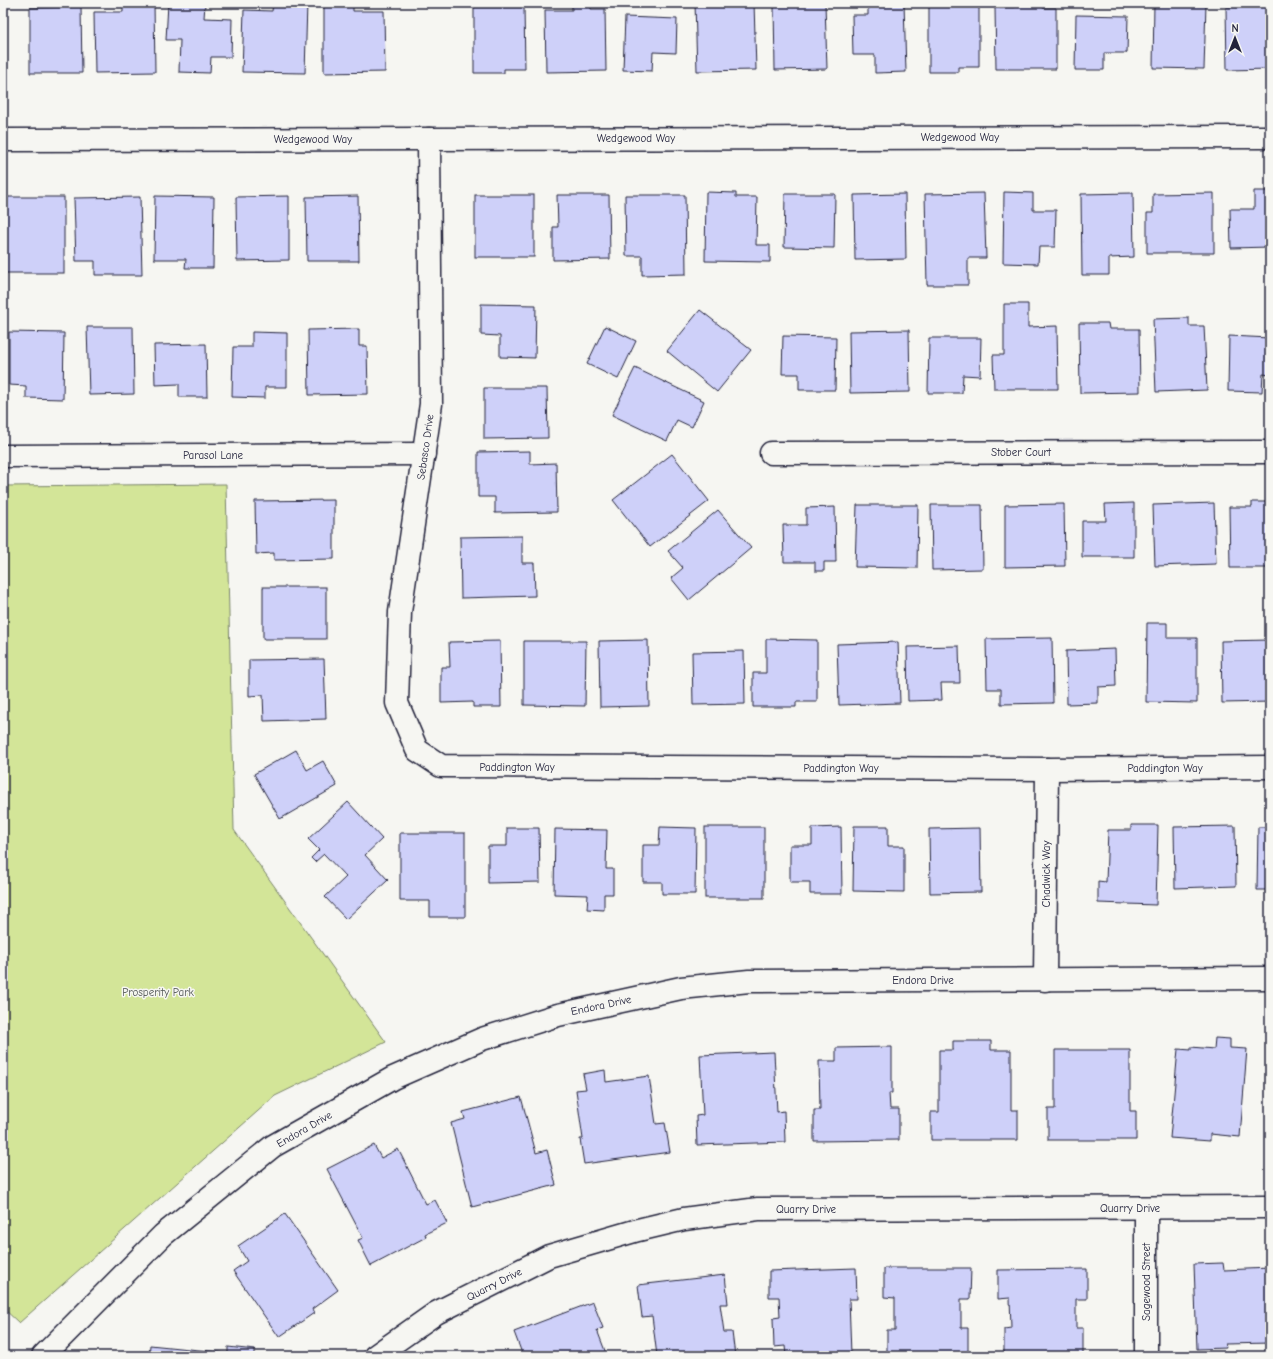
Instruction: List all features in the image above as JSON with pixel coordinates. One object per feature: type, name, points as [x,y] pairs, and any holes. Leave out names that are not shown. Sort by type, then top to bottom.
[{"type":"street","name":"Wedgewood Way","points":[[3,140],[1270,136]]},
{"type":"street","name":"Sebasco Drive","points":[[417,750],[397,702],[400,612],[431,404],[429,139]]},
{"type":"street","name":"Stober Court","points":[[771,453],[1270,452]]},
{"type":"street","name":"Parasol Lane","points":[[3,456],[424,454]]},
{"type":"street","name":"Paddington Way","points":[[417,750],[441,766],[1047,768],[1270,767]]},
{"type":"street","name":"Chadwick Way","points":[[1045,980],[1047,768]]},
{"type":"street","name":"Endora Drive","points":[[43,1356],[163,1235],[273,1146],[393,1078],[482,1039],[558,1015],[681,988],[749,981],[1270,978]]},
{"type":"street","name":"Quarry Drive","points":[[375,1356],[436,1313],[549,1256],[638,1230],[684,1219],[758,1209],[1270,1207]]},
{"type":"street","name":"Sagewood Street","points":[[1146,1208],[1146,1356]]},
{"type":"green space","name":"Prosperity Park","points":[[226,484],[234,830],[386,1042],[275,1096],[19,1323],[3,1308],[3,486]]},
{"type":"building","points":[[123,3],[154,3],[155,72],[95,73],[94,12],[123,12]]},
{"type":"building","points":[[168,3],[205,4],[204,18],[232,19],[231,57],[211,57],[210,73],[179,72],[180,40],[166,40]]},
{"type":"building","points":[[273,3],[307,3],[305,73],[242,72],[244,10],[272,11]]},
{"type":"building","points":[[324,3],[353,3],[353,11],[384,11],[385,72],[324,73]]},
{"type":"building","points":[[572,3],[591,3],[591,9],[605,9],[606,71],[546,72],[545,10],[572,10]]},
{"type":"building","points":[[695,3],[754,3],[756,70],[697,71]]},
{"type":"building","points":[[796,3],[825,3],[827,69],[775,70],[774,6],[796,5]]},
{"type":"building","points":[[904,3],[906,72],[875,73],[875,55],[853,55],[852,15],[868,15],[868,4]]},
{"type":"building","points":[[929,3],[979,3],[979,67],[958,67],[958,72],[929,72]]},
{"type":"building","points":[[1014,3],[1043,3],[1043,8],[1056,8],[1056,69],[996,69],[995,7],[1014,7]]},
{"type":"building","points":[[1154,3],[1206,4],[1204,69],[1153,68]]},
{"type":"building","points":[[1239,3],[1269,3],[1270,69],[1227,70],[1226,7],[1239,7]]},
{"type":"building","points":[[81,7],[82,73],[30,73],[30,8]]},
{"type":"building","points":[[474,7],[524,7],[525,69],[504,69],[504,73],[474,73]]},
{"type":"building","points":[[1076,15],[1128,16],[1127,53],[1104,53],[1104,70],[1075,70]]},
{"type":"building","points":[[625,17],[677,19],[676,53],[653,52],[652,71],[623,70]]},
{"type":"building","points":[[1254,191],[1270,191],[1270,247],[1231,248],[1230,209],[1254,209]]},
{"type":"building","points":[[706,192],[736,193],[736,197],[757,197],[756,245],[770,245],[770,262],[705,261]]},
{"type":"building","points":[[1004,192],[1033,193],[1033,210],[1056,210],[1055,247],[1039,247],[1038,264],[1003,263]]},
{"type":"building","points":[[984,193],[986,258],[968,258],[968,285],[927,285],[925,194]]},
{"type":"building","points":[[1133,193],[1134,257],[1109,258],[1109,275],[1082,275],[1081,194]]},
{"type":"building","points":[[1214,193],[1214,253],[1147,253],[1147,213],[1153,213],[1153,194]]},
{"type":"building","points":[[785,194],[835,194],[834,248],[784,247]]},
{"type":"building","points":[[905,194],[906,259],[855,260],[854,195]]},
{"type":"building","points":[[475,195],[534,195],[534,257],[475,257]]},
{"type":"building","points":[[557,195],[609,195],[610,259],[553,260],[553,227],[558,227]]},
{"type":"building","points":[[625,195],[685,195],[686,274],[642,275],[642,256],[626,256]]},
{"type":"building","points":[[155,196],[214,197],[213,268],[185,268],[186,259],[154,259]]},
{"type":"building","points":[[289,196],[289,260],[237,261],[236,197]]},
{"type":"building","points":[[358,196],[359,261],[307,261],[306,197]]},
{"type":"building","points":[[5,197],[64,197],[64,273],[5,273]]},
{"type":"building","points":[[140,197],[142,275],[95,275],[95,261],[76,261],[74,198]]},
{"type":"building","points":[[481,304],[536,305],[535,358],[500,357],[500,336],[481,335]]},
{"type":"building","points":[[1004,304],[1028,304],[1028,327],[1057,326],[1058,389],[994,389],[993,355],[1004,355]]},
{"type":"building","points":[[700,310],[751,350],[717,392],[667,351]]},
{"type":"building","points":[[1189,318],[1189,326],[1204,326],[1207,390],[1156,392],[1153,319]]},
{"type":"building","points":[[1079,323],[1108,323],[1109,329],[1139,329],[1140,392],[1080,393]]},
{"type":"building","points":[[605,326],[636,341],[618,379],[587,364]]},
{"type":"building","points":[[87,327],[133,327],[134,394],[89,395]]},
{"type":"building","points":[[359,329],[359,346],[367,346],[368,394],[309,395],[308,330]]},
{"type":"building","points":[[909,330],[910,392],[850,393],[849,331]]},
{"type":"building","points":[[9,332],[64,333],[63,399],[26,398],[26,386],[9,385]]},
{"type":"building","points":[[252,332],[287,333],[287,387],[265,387],[265,398],[232,397],[233,347],[252,347]]},
{"type":"building","points":[[783,336],[836,337],[835,390],[799,390],[799,374],[782,374]]},
{"type":"building","points":[[1229,336],[1270,338],[1270,375],[1263,374],[1262,392],[1228,391]]},
{"type":"building","points":[[929,338],[981,338],[980,376],[963,375],[962,393],[928,393]]},
{"type":"building","points":[[206,344],[207,397],[179,397],[179,384],[155,385],[154,345]]},
{"type":"building","points":[[635,368],[704,401],[692,427],[677,420],[667,441],[612,415]]},
{"type":"building","points":[[484,388],[547,388],[548,438],[484,439]]},
{"type":"building","points":[[530,451],[530,464],[556,463],[557,512],[495,513],[495,497],[478,497],[478,452]]},
{"type":"building","points":[[672,454],[709,501],[650,547],[613,500]]},
{"type":"building","points":[[334,500],[334,559],[274,560],[274,553],[256,554],[255,501]]},
{"type":"building","points":[[1252,502],[1270,502],[1270,568],[1230,568],[1229,507],[1252,507]]},
{"type":"building","points":[[1134,503],[1134,557],[1082,557],[1082,521],[1106,521],[1105,504]]},
{"type":"building","points":[[1214,503],[1216,564],[1155,566],[1153,505]]},
{"type":"building","points":[[1064,504],[1065,566],[1005,567],[1005,505]]},
{"type":"building","points":[[857,505],[918,505],[917,568],[855,567]]},
{"type":"building","points":[[931,505],[982,505],[983,569],[932,570]]},
{"type":"building","points":[[835,507],[836,562],[824,562],[824,571],[815,571],[815,562],[784,562],[783,525],[806,525],[806,508]]},
{"type":"building","points":[[718,510],[751,548],[689,600],[671,578],[683,568],[668,551]]},
{"type":"building","points":[[522,536],[522,563],[534,563],[535,596],[461,598],[460,537]]},
{"type":"building","points":[[263,587],[326,587],[326,639],[263,639]]},
{"type":"building","points":[[1147,623],[1167,623],[1167,638],[1197,638],[1197,703],[1146,702]]},
{"type":"building","points":[[1052,638],[1053,703],[1001,704],[1001,689],[987,689],[986,639]]},
{"type":"building","points":[[766,639],[817,640],[817,702],[796,702],[796,707],[753,707],[753,673],[766,673]]},
{"type":"building","points":[[648,640],[649,706],[600,707],[599,641]]},
{"type":"building","points":[[1270,640],[1270,702],[1222,703],[1221,641]]},
{"type":"building","points":[[500,641],[501,707],[473,707],[473,702],[441,703],[441,667],[450,667],[449,642]]},
{"type":"building","points":[[524,641],[586,641],[585,706],[524,705]]},
{"type":"building","points":[[898,642],[900,703],[839,705],[837,644]]},
{"type":"building","points":[[959,646],[960,683],[941,683],[942,700],[908,701],[907,647]]},
{"type":"building","points":[[1115,649],[1116,686],[1098,687],[1098,703],[1067,704],[1066,651]]},
{"type":"building","points":[[744,651],[745,704],[693,705],[692,652]]},
{"type":"building","points":[[324,659],[326,719],[264,721],[263,695],[249,696],[249,660]]},
{"type":"building","points":[[296,750],[307,770],[323,761],[337,786],[280,819],[254,774]]},
{"type":"building","points":[[348,802],[382,839],[365,855],[388,880],[346,919],[325,897],[346,877],[324,854],[315,862],[311,858],[319,850],[308,839]]},
{"type":"building","points":[[1131,825],[1158,825],[1156,905],[1098,903],[1098,881],[1106,882],[1108,830],[1131,830]]},
{"type":"building","points":[[854,826],[888,826],[888,846],[904,846],[904,892],[853,891]]},
{"type":"building","points":[[1235,826],[1236,886],[1175,888],[1174,827]]},
{"type":"building","points":[[660,827],[696,828],[695,894],[662,894],[662,882],[643,882],[643,845],[659,845]]},
{"type":"building","points":[[705,827],[764,827],[764,898],[705,898]]},
{"type":"building","points":[[841,827],[842,894],[810,894],[810,882],[790,882],[790,845],[812,845],[812,828]]},
{"type":"building","points":[[1258,827],[1270,827],[1270,890],[1257,890]]},
{"type":"building","points":[[507,828],[539,828],[540,882],[488,883],[488,846],[507,846]]},
{"type":"building","points":[[980,828],[981,892],[930,893],[929,829]]},
{"type":"building","points":[[555,829],[607,830],[606,869],[613,869],[613,894],[604,894],[604,910],[587,909],[588,895],[554,894]]},
{"type":"building","points":[[400,833],[465,833],[465,917],[430,917],[430,901],[400,901]]},
{"type":"building","points":[[1215,1038],[1230,1039],[1230,1048],[1247,1049],[1240,1137],[1210,1134],[1210,1141],[1170,1138],[1178,1049],[1191,1050],[1191,1047],[1214,1049]]},
{"type":"building","points":[[953,1041],[991,1041],[991,1050],[1011,1050],[1011,1110],[1018,1110],[1018,1140],[931,1140],[931,1112],[939,1112],[939,1050],[953,1050]]},
{"type":"building","points":[[892,1047],[892,1093],[889,1093],[890,1109],[899,1109],[899,1140],[814,1141],[814,1110],[820,1110],[819,1061],[836,1061],[836,1048]]},
{"type":"building","points":[[1055,1050],[1130,1050],[1130,1111],[1136,1111],[1136,1140],[1048,1140],[1048,1109],[1055,1109]]},
{"type":"building","points":[[774,1052],[777,1112],[784,1111],[785,1142],[697,1145],[696,1116],[703,1115],[700,1055]]},
{"type":"building","points":[[605,1070],[606,1082],[649,1076],[656,1124],[665,1123],[670,1152],[584,1164],[580,1139],[583,1139],[576,1090],[586,1089],[583,1074]]},
{"type":"building","points":[[521,1097],[536,1153],[547,1150],[556,1185],[472,1207],[451,1123],[465,1119],[463,1112]]},
{"type":"building","points":[[374,1145],[381,1158],[398,1149],[426,1204],[435,1200],[447,1223],[425,1234],[426,1237],[371,1266],[358,1240],[363,1238],[327,1169]]},
{"type":"building","points":[[285,1214],[338,1290],[312,1309],[314,1313],[279,1337],[233,1271],[247,1261],[238,1246]]},
{"type":"building","points":[[1223,1263],[1224,1270],[1270,1268],[1270,1343],[1225,1344],[1226,1348],[1197,1349],[1194,1264]]},
{"type":"building","points":[[856,1268],[857,1299],[849,1299],[851,1354],[828,1356],[786,1356],[785,1346],[774,1347],[773,1318],[780,1317],[779,1297],[769,1297],[769,1271]]},
{"type":"building","points":[[884,1268],[971,1268],[970,1299],[961,1299],[961,1328],[968,1328],[968,1356],[887,1356],[887,1330],[895,1330],[895,1298],[884,1297]]},
{"type":"building","points":[[1087,1269],[1087,1299],[1076,1299],[1076,1328],[1083,1328],[1083,1356],[1004,1356],[1004,1329],[1011,1328],[1010,1298],[998,1299],[998,1270]]},
{"type":"building","points":[[725,1275],[728,1304],[720,1304],[724,1332],[732,1332],[735,1356],[657,1356],[652,1316],[642,1317],[638,1285]]},
{"type":"building","points":[[593,1302],[603,1328],[597,1330],[607,1356],[523,1356],[514,1332]]},
{"type":"building","points":[[150,1345],[228,1353],[228,1347],[255,1350],[255,1356],[149,1356]]}]
